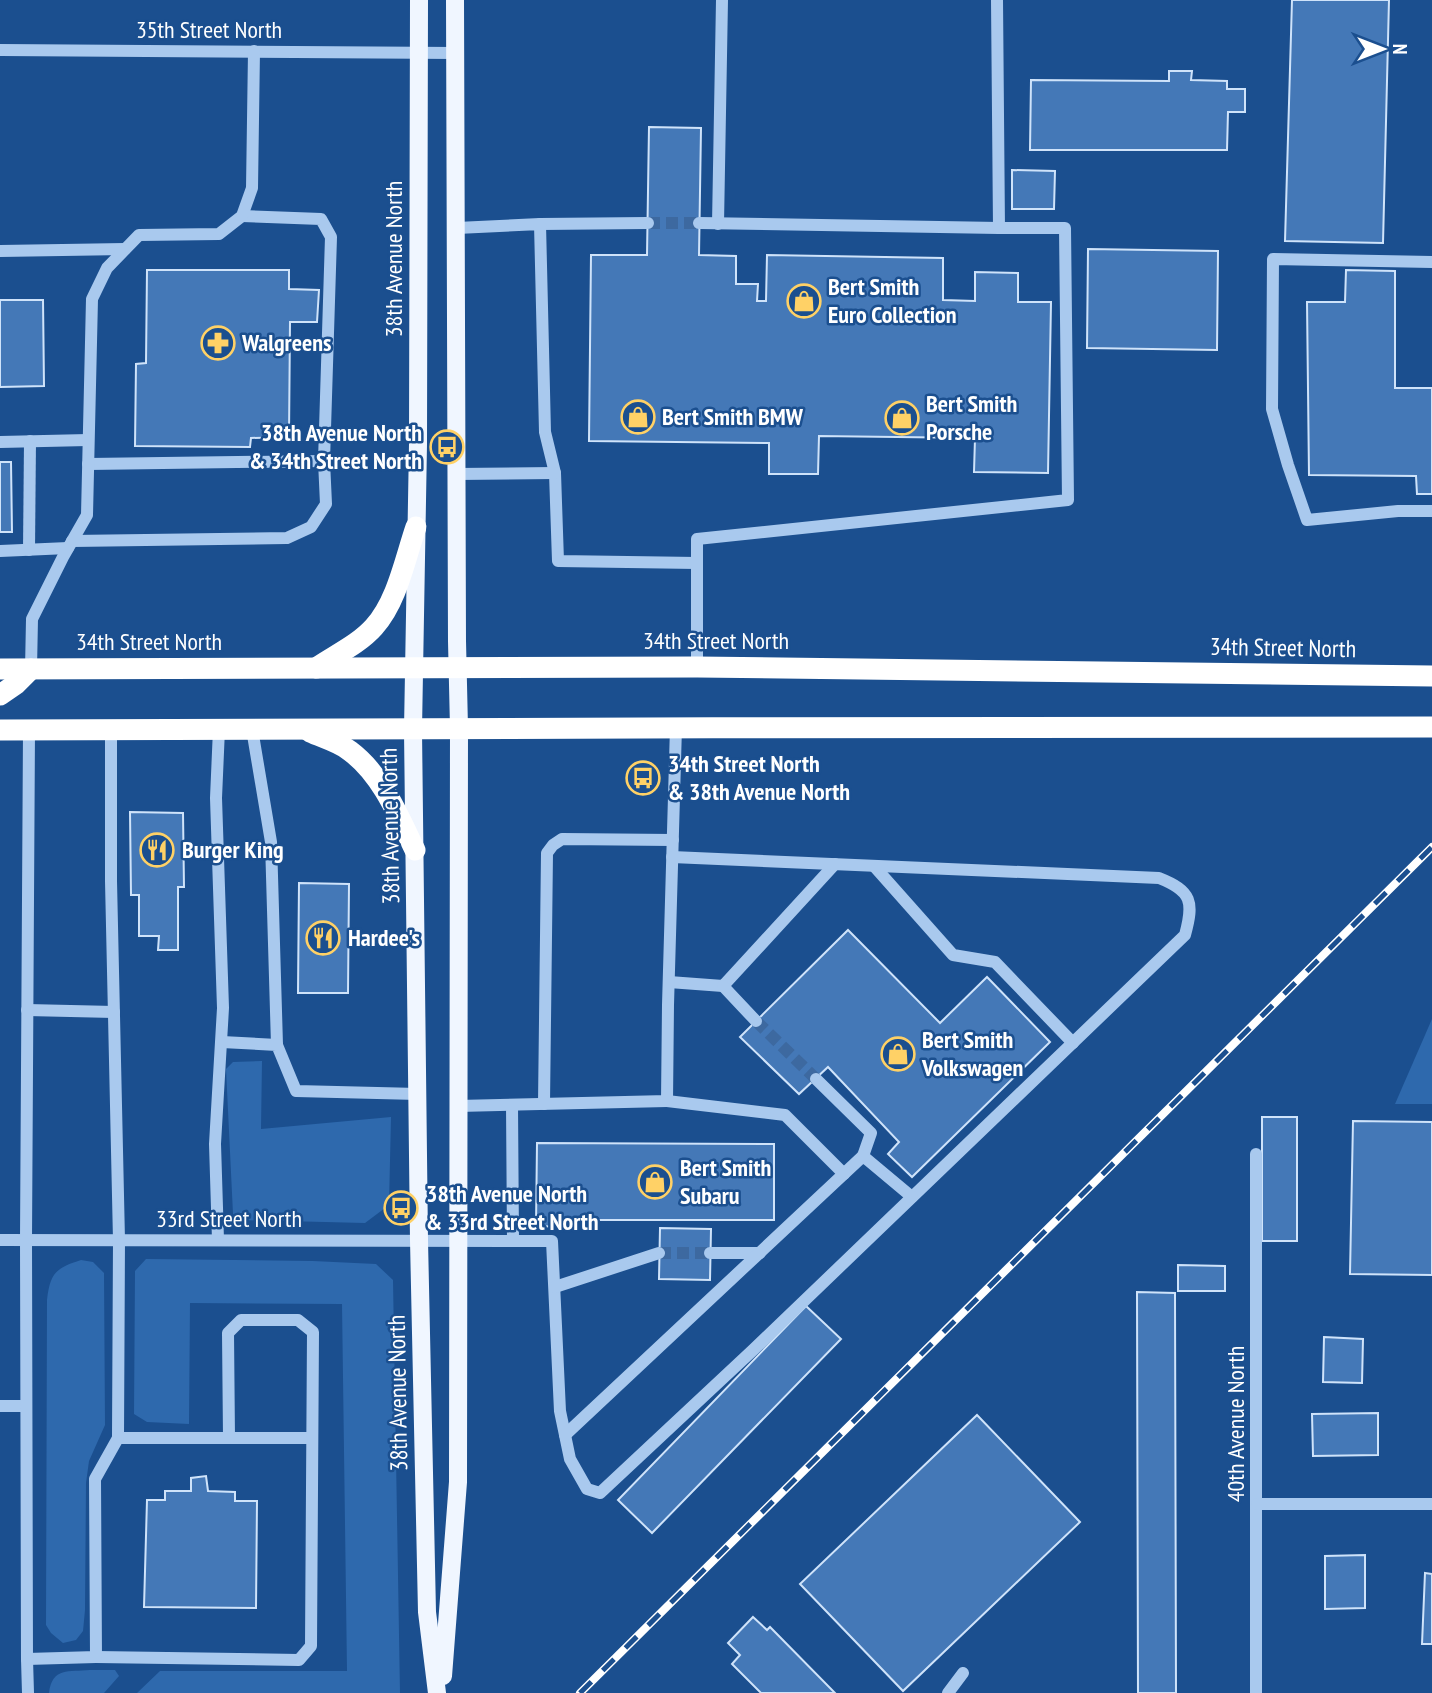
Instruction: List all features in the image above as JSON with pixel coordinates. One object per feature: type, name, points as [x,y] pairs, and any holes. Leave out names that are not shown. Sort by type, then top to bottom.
[{"type":"highway","points":[[316,668],[366,635],[376,625],[394,595],[416,527]]},
{"type":"highway","name":"34th Street North","points":[[0,669],[697,667],[1428,676]]},
{"type":"highway","points":[[0,695],[31,669]]},
{"type":"highway","points":[[0,730],[1425,727]]},
{"type":"highway","points":[[305,729],[349,750],[374,776],[393,804],[415,850]]},
{"type":"main road","name":"38th Avenue North","points":[[419,0],[418,444],[413,730],[419,1240],[427,1612],[439,1693]]},
{"type":"main road","name":"38th Avenue North","points":[[439,1693],[458,1482],[459,728],[455,0]]},
{"type":"street","points":[[718,224],[722,0]]},
{"type":"street","points":[[997,0],[999,228]]},
{"type":"street","name":"35th Street North","points":[[0,50],[456,53]]},
{"type":"street","points":[[31,669],[32,620],[87,515],[92,299],[107,268],[139,235],[219,234],[242,216],[252,188],[254,51]]},
{"type":"street","points":[[0,551],[70,545],[287,538],[311,527],[326,503],[324,460],[331,237],[321,219],[242,216]]},
{"type":"street","points":[[457,228],[648,223]]},
{"type":"street","points":[[697,667],[697,539],[1068,500],[1065,228],[699,223]]},
{"type":"street","points":[[540,224],[545,432],[555,473],[558,561],[697,563]]},
{"type":"street","points":[[0,251],[125,249]]},
{"type":"street","points":[[1432,262],[1273,258],[1272,409],[1307,520],[1398,511],[1432,511]]},
{"type":"street","points":[[0,442],[88,440]]},
{"type":"street","points":[[29,550],[30,441]]},
{"type":"street","points":[[88,464],[324,460]]},
{"type":"street","points":[[456,474],[555,473]]},
{"type":"street","points":[[667,1101],[676,727]]},
{"type":"street","points":[[218,1240],[215,1144],[223,1008],[216,798],[219,729]]},
{"type":"street","points":[[252,729],[271,842],[276,1045],[296,1090],[418,1094]]},
{"type":"street","points":[[28,1693],[26,1240],[29,730]]},
{"type":"street","points":[[96,1657],[95,1479],[118,1438],[119,1240],[111,881],[111,730]]},
{"type":"street","points":[[544,1104],[547,853],[562,839],[673,840]]},
{"type":"street","points":[[659,1253],[555,1287],[561,1411],[570,1459],[587,1489],[600,1493],[753,1350],[1185,935],[1191,914],[1187,894],[1174,884],[1159,878],[672,857]]},
{"type":"street","points":[[723,986],[835,864]]},
{"type":"street","points":[[874,866],[953,955],[995,962],[1073,1043]]},
{"type":"street","points":[[669,982],[723,986],[756,1021]]},
{"type":"street","points":[[27,1010],[114,1012]]},
{"type":"street","points":[[222,1042],[276,1045]]},
{"type":"street","points":[[565,1435],[863,1156],[871,1133],[816,1079]]},
{"type":"street","points":[[458,1106],[667,1101],[785,1115],[844,1174]]},
{"type":"street","points":[[512,1105],[513,1241]]},
{"type":"street","name":"40th Avenue North","points":[[1256,1154],[1256,1693]]},
{"type":"street","points":[[863,1156],[912,1197]]},
{"type":"street","name":"33rd Street North","points":[[0,1240],[552,1241],[555,1287]]},
{"type":"street","points":[[710,1253],[760,1253]]},
{"type":"street","points":[[27,1659],[96,1657],[299,1660],[311,1646],[313,1332],[298,1321],[241,1321],[228,1333],[229,1438]]},
{"type":"street","points":[[0,1406],[26,1406]]},
{"type":"street","points":[[118,1438],[312,1438]]},
{"type":"street","points":[[1257,1504],[1432,1504]]},
{"type":"street","points":[[948,1693],[963,1673]]},
{"type":"shaded area","points":[[1432,1019],[1432,1104],[1395,1104]]},
{"type":"shaded area","points":[[262,1061],[261,1129],[391,1117],[389,1205],[365,1223],[239,1220],[233,1214],[226,1069],[233,1062]]},
{"type":"shaded area","points":[[146,1259],[376,1264],[393,1280],[400,1693],[137,1693],[160,1671],[347,1671],[342,1304],[190,1303],[189,1424],[147,1422],[134,1414],[135,1271]]},
{"type":"shaded area","points":[[81,1260],[93,1262],[104,1273],[105,1425],[89,1461],[86,1483],[83,1631],[76,1640],[63,1643],[46,1625],[47,1300],[50,1283],[56,1273]]},
{"type":"shaded area","points":[[115,1670],[119,1676],[104,1693],[49,1693],[54,1679],[63,1672]]},
{"type":"building","points":[[1292,0],[1389,0],[1383,243],[1285,241]]},
{"type":"building","points":[[1169,71],[1192,71],[1191,80],[1227,81],[1227,89],[1245,89],[1245,112],[1228,112],[1227,150],[1030,150],[1031,80],[1169,81]]},
{"type":"building","name":"Bert Smith Euro Collection","points":[[649,127],[701,128],[699,255],[736,256],[736,284],[758,284],[757,301],[766,301],[767,255],[943,258],[943,300],[975,301],[975,272],[1018,273],[1018,302],[1051,302],[1048,473],[974,472],[975,438],[819,436],[818,474],[769,474],[769,443],[589,441],[591,255],[647,255]]},
{"type":"building","points":[[1012,170],[1055,171],[1054,209],[1012,209]]},
{"type":"building","points":[[1088,249],[1218,251],[1217,350],[1087,348]]},
{"type":"building","name":"Walgreens","points":[[147,270],[289,270],[289,289],[319,290],[317,322],[290,322],[289,437],[251,438],[250,447],[135,446],[136,364],[146,363]]},
{"type":"building","points":[[1346,270],[1395,271],[1395,388],[1432,388],[1432,494],[1417,494],[1416,476],[1309,475],[1307,302],[1345,302]]},
{"type":"building","points":[[0,300],[43,300],[44,386],[0,387]]},
{"type":"building","points":[[0,462],[11,462],[12,532],[0,532]]},
{"type":"building","name":"Burger King","points":[[130,812],[183,813],[184,887],[178,887],[178,950],[158,950],[159,936],[139,936],[139,895],[131,895]]},
{"type":"building","name":"Hardee's","points":[[299,883],[349,884],[348,993],[298,993]]},
{"type":"building","name":"Bert Smith Volkswagen","points":[[848,930],[940,1023],[987,977],[1050,1042],[912,1177],[888,1154],[899,1142],[828,1067],[799,1094],[740,1037]]},
{"type":"building","points":[[1262,1117],[1297,1117],[1297,1241],[1262,1241]]},
{"type":"building","points":[[1353,1121],[1432,1122],[1432,1275],[1350,1274]]},
{"type":"building","name":"Bert Smith Subaru","points":[[537,1143],[774,1144],[774,1220],[568,1220],[567,1227],[536,1226]]},
{"type":"building","points":[[660,1228],[711,1229],[710,1280],[659,1279]]},
{"type":"building","points":[[1178,1265],[1225,1266],[1225,1291],[1178,1291]]},
{"type":"building","points":[[1137,1292],[1175,1293],[1176,1693],[1138,1693]]},
{"type":"building","points":[[806,1306],[841,1339],[652,1533],[618,1500]]},
{"type":"building","points":[[1324,1337],[1363,1339],[1362,1383],[1323,1382]]},
{"type":"building","points":[[1378,1413],[1378,1455],[1313,1456],[1312,1414]]},
{"type":"building","points":[[977,1415],[1080,1522],[903,1691],[800,1584]]},
{"type":"building","points":[[206,1476],[208,1491],[235,1492],[235,1501],[257,1501],[256,1608],[144,1607],[147,1500],[165,1500],[165,1491],[191,1491],[191,1478]]},
{"type":"building","points":[[1365,1555],[1365,1608],[1325,1609],[1325,1556]]},
{"type":"building","points":[[1425,1573],[1432,1574],[1432,1644],[1422,1644]]},
{"type":"building","points":[[753,1617],[767,1630],[770,1627],[835,1693],[761,1693],[732,1664],[740,1655],[728,1643]]},
{"type":"tunnel","points":[[648,223],[699,223]]},
{"type":"tunnel","points":[[756,1021],[816,1079]]},
{"type":"tunnel","points":[[659,1253],[710,1253]]},
{"type":"railway","points":[[580,1693],[1432,847]]},
{"type":"place","name":"Bert Smith Euro Collection","points":[[804,301]]},
{"type":"place","name":"Walgreens","points":[[218,343]]},
{"type":"place","name":"Bert Smith BMW","points":[[638,417]]},
{"type":"place","name":"Bert Smith Porsche","points":[[902,418]]},
{"type":"place","name":"38th Avenue North & 34th Street North","points":[[447,447]]},
{"type":"place","name":"34th Street North & 38th Avenue North","points":[[643,778]]},
{"type":"place","name":"Burger King","points":[[157,850]]},
{"type":"place","name":"Hardee's","points":[[323,938]]},
{"type":"place","name":"Bert Smith Volkswagen","points":[[898,1054]]},
{"type":"place","name":"Bert Smith Subaru","points":[[655,1182]]},
{"type":"place","name":"38th Avenue North & 33rd Street North","points":[[401,1208]]}]
